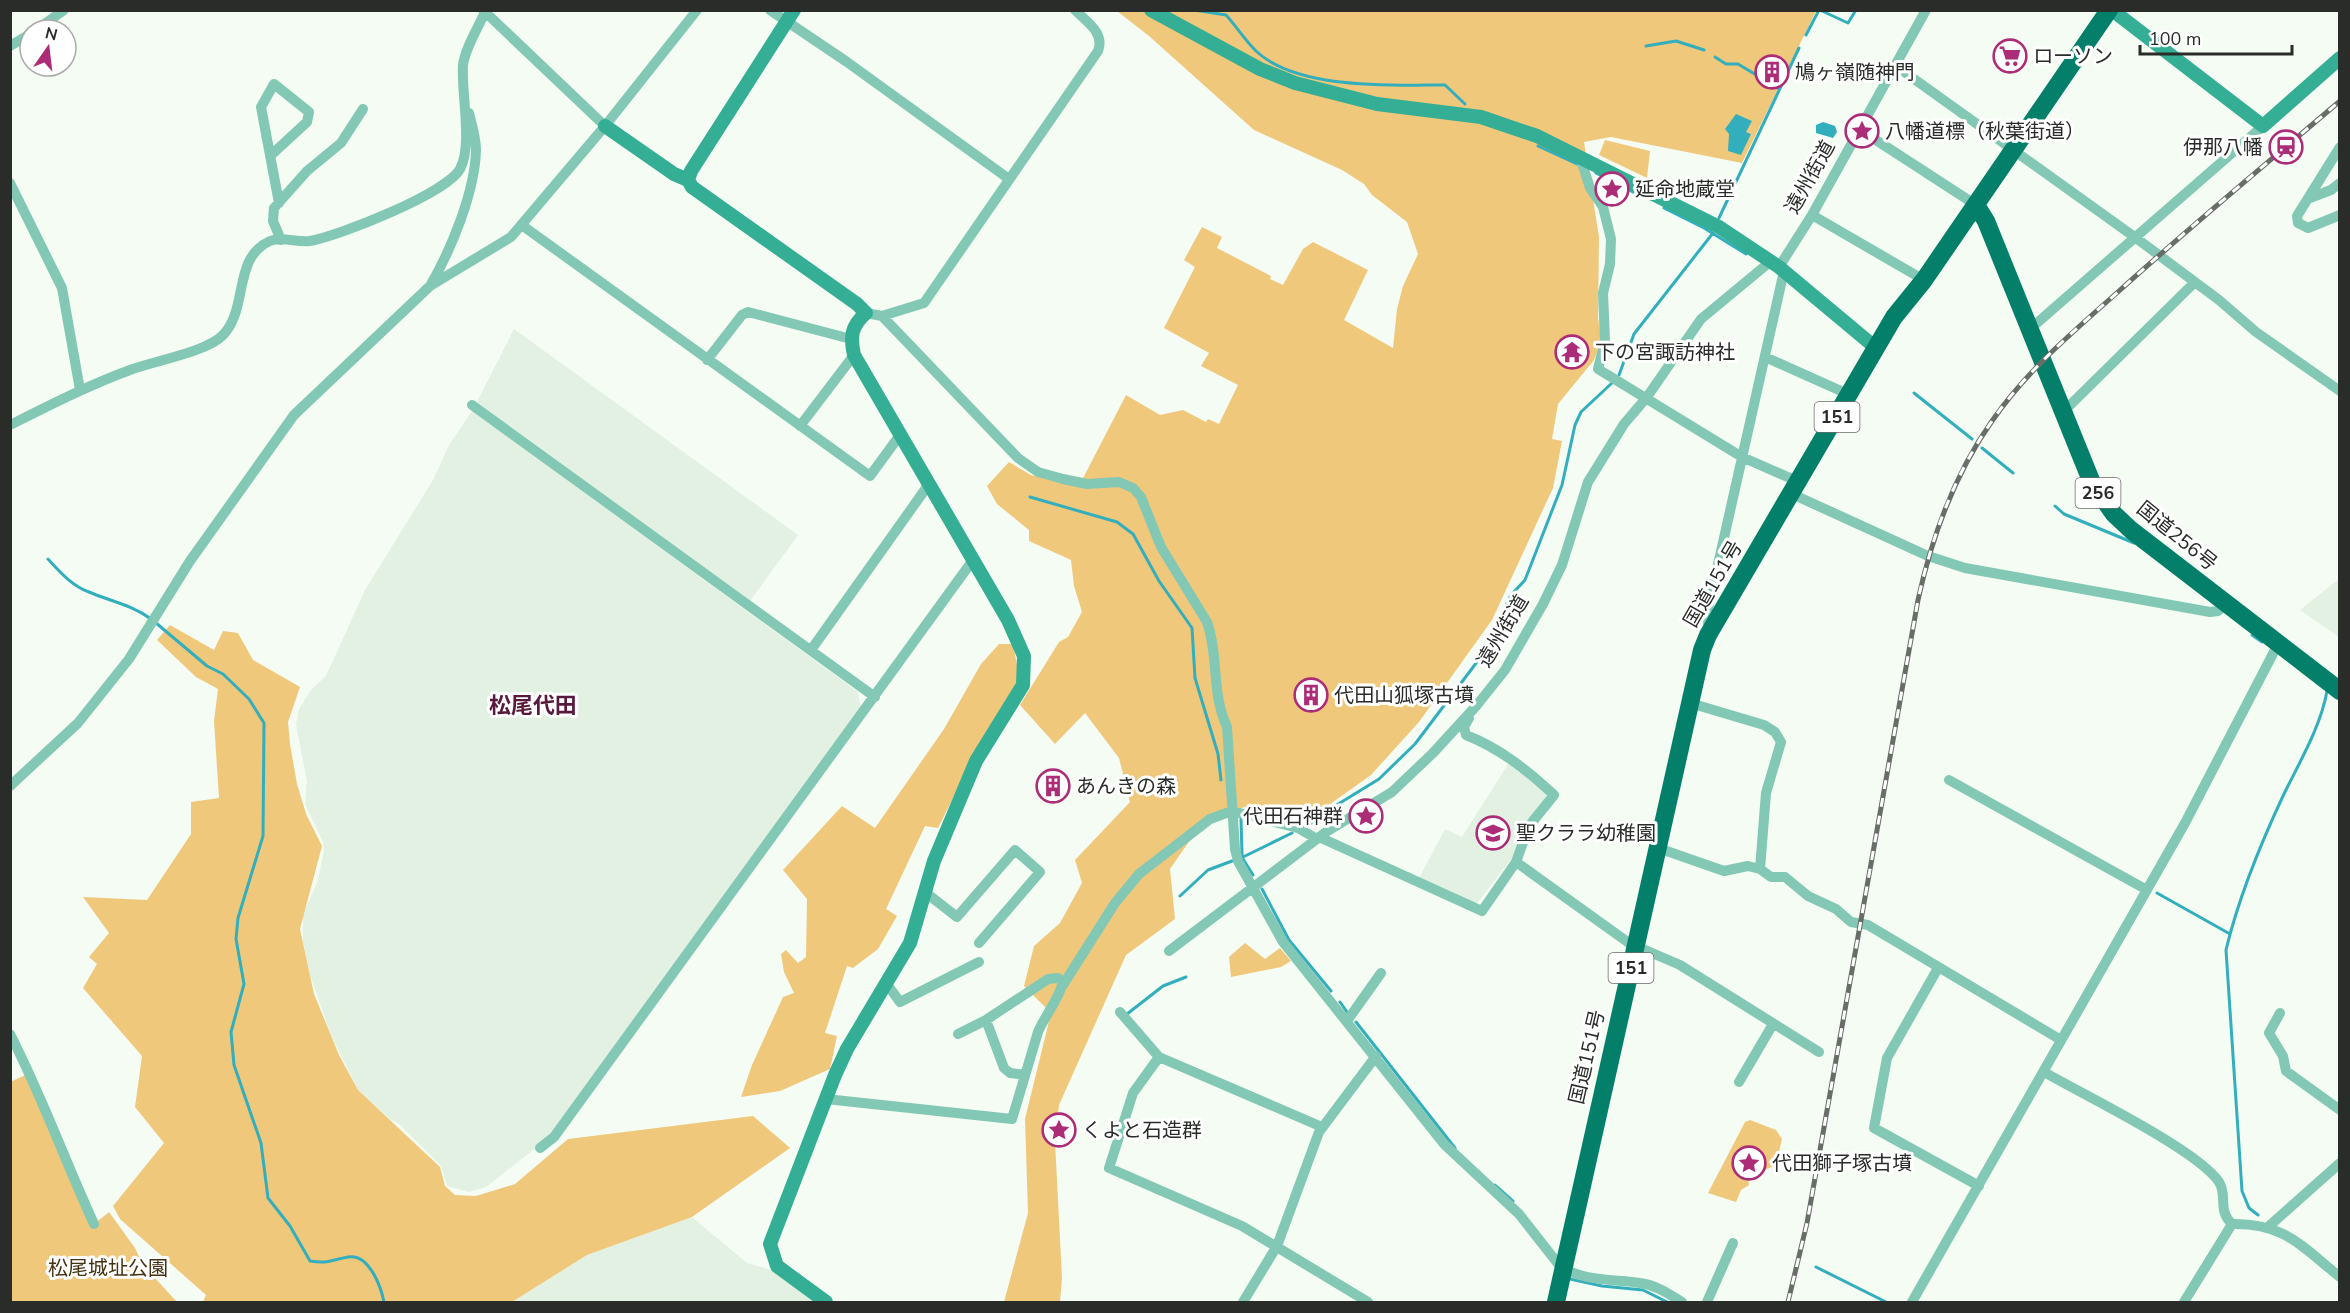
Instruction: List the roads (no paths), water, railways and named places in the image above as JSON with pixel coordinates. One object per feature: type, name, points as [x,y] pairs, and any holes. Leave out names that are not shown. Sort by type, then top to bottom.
[{"type":"highway","name":"国道151号","points":[[1556,1302],[1690,703],[1708,635],[1894,317],[1924,280],[2111,10]]},
{"type":"highway","name":"国道256号","points":[[1976,205],[1986,221],[2092,483],[2114,514],[2340,691]]},
{"type":"street","points":[[10,786],[78,723],[129,659],[190,561],[294,415],[430,286],[511,237],[523,225],[697,10]]},
{"type":"street","points":[[770,10],[785,23],[847,62],[1009,179]]},
{"type":"street","points":[[688,180],[794,10]]},
{"type":"street","points":[[10,425],[80,390],[132,369],[190,352],[221,338],[231,326],[249,257],[271,240],[309,241],[350,228],[417,200],[448,182],[459,171],[465,154],[463,63],[485,11],[605,126],[674,174],[688,180],[692,187],[857,304],[866,313],[882,316],[924,303],[1098,51],[1101,44],[1100,36],[1075,10]]},
{"type":"street","points":[[1151,10],[1260,69],[1295,82],[1377,105],[1481,117],[1537,136],[1689,210],[1778,266],[1876,348]]},
{"type":"street","name":"遠州街道","points":[[1169,951],[1318,838],[1392,792],[1433,753],[1477,705],[1505,669],[1546,598],[1562,565],[1588,482],[1624,424],[1647,397],[1701,319],[1778,266],[1812,215],[1926,10]]},
{"type":"street","points":[[2111,10],[2263,126]]},
{"type":"street","points":[[2030,329],[2340,58]]},
{"type":"street","points":[[1896,66],[2136,238],[2219,300],[2256,332],[2340,392]]},
{"type":"street","points":[[270,156],[307,122],[309,112],[274,84],[261,107],[270,156],[279,203]]},
{"type":"street","points":[[430,286],[441,268],[471,184],[476,142],[465,92]]},
{"type":"street","points":[[281,240],[273,221],[274,208],[307,171],[341,143],[363,110]]},
{"type":"street","points":[[1859,129],[1976,205]]},
{"type":"street","points":[[2340,147],[2319,177],[2310,198],[2297,216],[2298,223],[2303,227],[2314,226],[2340,215]]},
{"type":"street","points":[[1580,157],[1590,188],[1603,207],[1611,239],[1610,264],[1603,293],[1605,341],[1598,369],[1647,397],[1693,429],[1796,488],[1928,556],[1965,568],[2210,612],[2218,611],[2226,604]]},
{"type":"street","points":[[10,183],[62,288],[80,390]]},
{"type":"street","points":[[2310,198],[2331,190],[2340,183]]},
{"type":"street","points":[[1812,215],[1924,280]]},
{"type":"street","points":[[523,225],[870,476],[900,435]]},
{"type":"street","name":"遠州街道","points":[[1708,635],[1708,609],[1765,357],[1778,266]]},
{"type":"street","points":[[2063,412],[2194,282]]},
{"type":"street","points":[[707,360],[742,315],[748,312],[851,339]]},
{"type":"street","points":[[826,1302],[777,1266],[770,1244],[847,1049],[913,936],[934,861],[976,761],[1019,695],[1025,672],[1024,656],[1018,638],[854,355],[851,339],[855,325],[866,313]]},
{"type":"street","points":[[882,316],[1025,462],[1038,472],[1087,484],[1119,482],[1137,492],[1161,547],[1207,622],[1212,635],[1219,710],[1227,727],[1236,855],[1283,942],[1444,1144],[1519,1214],[1565,1269],[1610,1281],[1642,1283],[1655,1287],[1682,1302]]},
{"type":"street","points":[[800,426],[854,355]]},
{"type":"street","points":[[1765,357],[1850,395]]},
{"type":"street","points":[[471,405],[875,697]]},
{"type":"street","points":[[811,650],[929,484]]},
{"type":"street","points":[[540,1148],[554,1137],[973,560]]},
{"type":"street","points":[[1912,1302],[2185,823],[2278,644]]},
{"type":"street","points":[[1690,703],[1764,725],[1775,732],[1781,742],[1766,793],[1760,869]]},
{"type":"street","points":[[1466,735],[1464,727],[1477,705]]},
{"type":"street","points":[[826,1099],[1012,1119],[1043,1018],[1115,903],[1139,874],[1210,819],[1232,811],[1298,828],[1482,911],[1516,862],[1529,826],[1554,795],[1524,767],[1485,742],[1466,735],[1452,737],[1438,753],[1433,753]]},
{"type":"street","points":[[1949,780],[2147,890]]},
{"type":"street","points":[[1658,848],[1724,871],[1748,866],[1760,869],[1772,877],[1785,877],[1808,896],[1836,909],[1851,922],[1868,925],[2061,1040]]},
{"type":"street","points":[[926,892],[957,917],[1015,850],[1040,872],[979,943]]},
{"type":"street","points":[[1516,862],[1636,946],[1680,964],[1819,1052]]},
{"type":"street","points":[[886,983],[900,1002],[979,962]]},
{"type":"street","points":[[1938,968],[1887,1058],[1874,1128],[1979,1186]]},
{"type":"street","points":[[1347,1021],[1381,973]]},
{"type":"street","points":[[958,1034],[986,1020],[1048,979],[1058,978],[1063,985]]},
{"type":"street","points":[[1120,1012],[1159,1057],[1322,1127]]},
{"type":"street","points":[[2280,1013],[2269,1033],[2283,1056],[2286,1071],[2340,1110]]},
{"type":"street","points":[[986,1020],[1004,1068],[1010,1073],[1025,1075]]},
{"type":"street","points":[[1739,1082],[1773,1024]]},
{"type":"street","points":[[10,1034],[30,1073],[59,1148],[94,1224]]},
{"type":"street","points":[[1243,1302],[1276,1246],[1322,1127],[1376,1056]]},
{"type":"street","points":[[1159,1057],[1133,1093],[1109,1168],[1242,1226],[1368,1302]]},
{"type":"street","points":[[2044,1072],[2182,1150],[2220,1184],[2224,1216],[2232,1224],[2268,1227],[2291,1238],[2340,1276]]},
{"type":"street","points":[[2268,1227],[2340,1163]]},
{"type":"street","points":[[2184,1302],[2232,1224]]},
{"type":"street","points":[[1707,1302],[1733,1244]]},
{"type":"water","points":[[1736,114],[1752,121],[1746,132],[1751,134],[1741,155],[1728,151],[1729,134],[1725,129]]},
{"type":"water","points":[[1823,122],[1835,126],[1837,132],[1833,138],[1816,133],[1816,125]]},
{"type":"waterway","points":[[1194,10],[1226,15],[1256,51],[1274,64],[1295,73],[1346,83],[1445,85],[1465,104]]},
{"type":"waterway","points":[[1806,35],[1819,10]]},
{"type":"waterway","points":[[1820,10],[1848,23],[1856,10]]},
{"type":"waterway","points":[[1646,46],[1676,41],[1704,50]]},
{"type":"waterway","points":[[1719,218],[1799,48]]},
{"type":"waterway","points":[[1715,57],[1726,64],[1738,64],[1778,88]]},
{"type":"waterway","points":[[1538,146],[1577,164]]},
{"type":"waterway","points":[[1596,173],[1633,192]]},
{"type":"waterway","points":[[1664,208],[1704,228],[1746,254]]},
{"type":"waterway","points":[[1619,375],[1634,334],[1713,233]]},
{"type":"waterway","points":[[1307,826],[1322,814],[1379,779],[1415,744],[1483,654],[1511,595],[1525,580],[1562,485],[1575,425],[1581,412],[1613,382]]},
{"type":"waterway","points":[[1914,393],[1972,439]]},
{"type":"waterway","points":[[1982,448],[2013,473]]},
{"type":"waterway","points":[[1030,497],[1117,522],[1133,534],[1159,581],[1192,628],[1195,678],[1218,754],[1221,780]]},
{"type":"waterway","points":[[2055,506],[2064,514],[2134,543]]},
{"type":"waterway","points":[[48,559],[77,586],[129,607],[151,619]]},
{"type":"waterway","points":[[156,623],[207,666],[223,674],[249,699],[264,723],[263,836],[238,918],[236,939],[244,984],[231,1032],[234,1065],[261,1143],[268,1198],[290,1226],[310,1261],[325,1262],[348,1257],[362,1260],[373,1272],[384,1302]]},
{"type":"waterway","points":[[2252,635],[2262,642]]},
{"type":"waterway","points":[[2258,1215],[2249,1208],[2242,1191],[2226,950],[2251,872],[2283,796],[2315,731],[2327,691]]},
{"type":"waterway","points":[[1241,819],[1242,855]]},
{"type":"waterway","points":[[1241,858],[1292,833]]},
{"type":"waterway","points":[[1243,859],[1253,875]]},
{"type":"waterway","points":[[1180,896],[1208,870],[1232,861]]},
{"type":"waterway","points":[[1262,889],[1289,940],[1331,991]]},
{"type":"waterway","points":[[2157,893],[2230,934]]},
{"type":"waterway","points":[[1127,1014],[1163,986],[1186,977]]},
{"type":"waterway","points":[[1340,1002],[1347,1012]]},
{"type":"waterway","points":[[1356,1022],[1455,1148]]},
{"type":"waterway","points":[[1495,1185],[1513,1201]]},
{"type":"waterway","points":[[1816,1267],[1886,1302]]},
{"type":"waterway","points":[[1570,1279],[1602,1286],[1643,1290],[1667,1302]]},
{"type":"railway","points":[[1788,1302],[1807,1223],[1918,600],[1930,553],[1956,484],[1992,421],[2020,385],[2051,352],[2340,101]]},
{"type":"place","name":"ローソン","points":[[2010,56]]},
{"type":"place","name":"鳩ヶ嶺随神門","points":[[1772,72]]},
{"type":"place","name":"八幡道標（秋葉街道）","points":[[1862,131]]},
{"type":"place","name":"伊那八幡","points":[[2286,147]]},
{"type":"place","name":"延命地蔵堂","points":[[1612,189]]},
{"type":"place","name":"下の宮諏訪神社","points":[[1572,352]]},
{"type":"place","name":"代田山狐塚古墳","points":[[1311,695]]},
{"type":"place","name":"あんきの森","points":[[1053,786]]},
{"type":"place","name":"代田石神群","points":[[1366,816]]},
{"type":"place","name":"聖クララ幼稚園","points":[[1493,833]]},
{"type":"place","name":"くよと石造群","points":[[1059,1130]]},
{"type":"place","name":"代田獅子塚古墳","points":[[1749,1163]]},
{"type":"district","name":"松尾代田","points":[[533,706]]},
{"type":"park label","name":"松尾城址公園","points":[[108,1268]]}]
